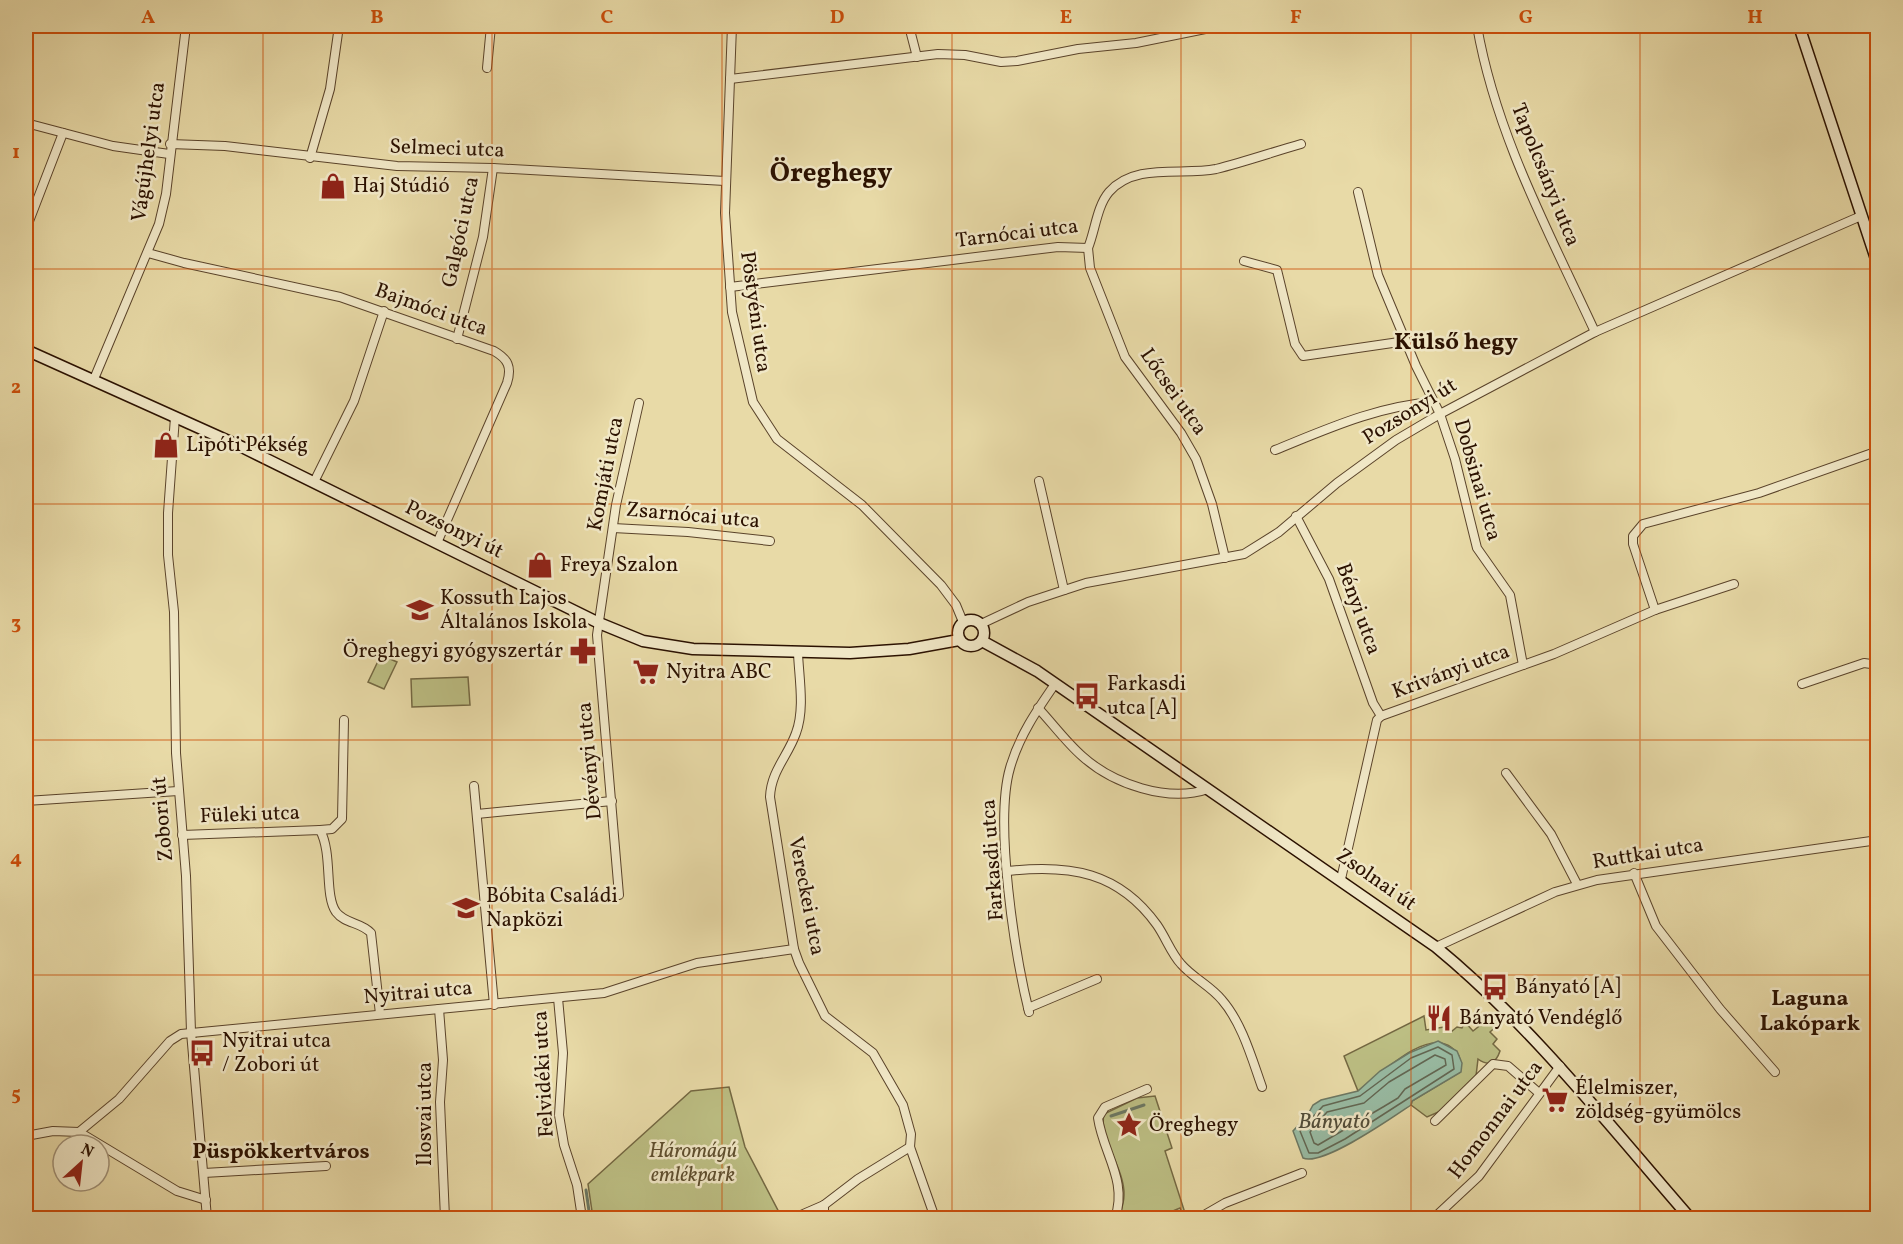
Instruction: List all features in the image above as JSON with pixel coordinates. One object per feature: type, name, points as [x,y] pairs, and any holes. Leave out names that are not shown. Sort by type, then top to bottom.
[{"type":"street","name":"Vágújhelyi utca","points":[[94,379],[148,253],[163,209],[186,26]]},
{"type":"street","points":[[310,158],[330,89],[339,26]]},
{"type":"street","points":[[487,68],[490,26]]},
{"type":"street","name":"Pöstyéni utca","points":[[732,26],[725,181],[730,287],[737,343],[748,387],[759,415],[767,427],[789,450],[872,514],[941,585],[956,605],[963,622]]},
{"type":"street","points":[[909,26],[917,57]]},
{"type":"street","points":[[730,79],[954,54],[1001,62],[1017,61],[1078,49],[1136,43],[1220,26]]},
{"type":"street","name":"Tapolcsányi utca","points":[[1477,26],[1491,89],[1512,152],[1595,332]]},
{"type":"street","points":[[1799,26],[1878,265]]},
{"type":"street","points":[[26,123],[113,146],[169,154]]},
{"type":"street","points":[[26,229],[63,133]]},
{"type":"street","name":"Selmeci utca","points":[[170,144],[225,146],[310,158],[397,166],[493,168],[725,181]]},
{"type":"street","name":"Tarnócai utca","points":[[730,287],[1058,247],[1088,248],[1109,192],[1128,180],[1157,171],[1214,169],[1301,144]]},
{"type":"street","name":"Galgóci utca","points":[[457,339],[483,237],[493,168]]},
{"type":"street","name":"Dobsinai utca","points":[[1358,192],[1373,259],[1406,341],[1440,414],[1455,459],[1477,548],[1510,595],[1523,665]]},
{"type":"street","name":"Pozsonyi út","points":[[981,624],[999,614],[1064,590],[1133,573],[1244,554],[1267,541],[1296,516],[1396,440],[1440,414],[1595,332],[1861,216]]},
{"type":"street","name":"Lőcsei utca","points":[[1088,248],[1090,268],[1125,357],[1181,433],[1196,459],[1212,504],[1225,558]]},
{"type":"street","name":"Bajmóci utca","points":[[148,253],[184,264],[327,293],[384,311],[501,356],[507,361],[509,376],[437,543]]},
{"type":"street","points":[[1244,261],[1277,270],[1295,344],[1303,356],[1406,341]]},
{"type":"street","points":[[314,482],[354,401],[384,311]]},
{"type":"street","name":"Pozsonyi út","points":[[26,350],[94,379],[314,482],[629,636],[667,647],[798,653],[884,652],[959,640]]},
{"type":"street","name":"Dobsinai utca","points":[[1275,450],[1381,410],[1434,402]]},
{"type":"street","name":"Komjáti utca","points":[[599,623],[613,528],[639,403]]},
{"type":"street","name":"Zobori út","points":[[176,417],[168,513],[168,555],[174,612],[178,791],[188,910],[191,1032],[207,1218]]},
{"type":"street","points":[[1655,610],[1634,544],[1633,536],[1642,524],[1759,493],[1878,451]]},
{"type":"street","points":[[1039,481],[1064,590]]},
{"type":"street","name":"Bényi utca","points":[[1296,516],[1329,579],[1372,703],[1381,716]]},
{"type":"street","name":"Zsarnócai utca","points":[[613,528],[688,532],[770,541]]},
{"type":"street","name":"Kriványi utca","points":[[1341,879],[1377,720],[1381,716],[1523,665],[1655,610],[1734,584]]},
{"type":"street","points":[[972,620],[981,624],[984,632],[982,641],[968,646],[959,640],[957,632],[963,622],[972,620]]},
{"type":"street","name":"Dévényi utca","points":[[599,623],[597,645],[620,895]]},
{"type":"street","name":"Zsolnai út","points":[[982,641],[1024,662],[1436,946],[1495,998],[1560,1066],[1690,1218]]},
{"type":"street","name":"Vereckei utca","points":[[798,653],[800,695],[798,730],[773,777],[770,797],[794,949],[825,1016],[866,1045],[899,1097],[911,1134],[910,1147],[935,1218]]},
{"type":"street","points":[[1802,684],[1864,663],[1878,665]]},
{"type":"street","name":"Farkasdi utca","points":[[1055,684],[1038,708],[1016,751],[1007,781],[1005,814],[1008,871],[1020,966],[1029,1010],[1097,979]]},
{"type":"street","points":[[1038,708],[1084,758],[1112,776],[1166,793],[1184,794],[1208,789]]},
{"type":"street","name":"Füleki utca","points":[[182,835],[332,829],[342,819],[344,720]]},
{"type":"street","points":[[1506,773],[1551,834],[1577,884]]},
{"type":"street","points":[[474,786],[494,1005]]},
{"type":"street","points":[[26,801],[178,791]]},
{"type":"street","points":[[477,814],[612,801]]},
{"type":"street","name":"Füleki utca","points":[[320,830],[327,848],[333,905],[342,918],[371,933],[380,1014]]},
{"type":"street","name":"Ruttkai utca","points":[[1436,946],[1577,884],[1634,873],[1878,840]]},
{"type":"street","points":[[1008,871],[1050,867],[1075,870],[1111,883],[1136,901],[1158,926],[1181,964],[1223,1001],[1251,1055],[1262,1087]]},
{"type":"street","points":[[1634,873],[1656,926],[1720,1009],[1775,1072]]},
{"type":"street","name":"Nyitrai utca","points":[[79,1132],[119,1099],[170,1041],[181,1034],[604,993],[697,963],[794,949]]},
{"type":"street","name":"Felvidéki utca","points":[[558,998],[563,1053],[559,1101],[561,1132],[573,1169],[582,1218]]},
{"type":"street","name":"Ilosvai utca","points":[[439,1009],[443,1060],[440,1102],[445,1218]]},
{"type":"street","points":[[1435,1121],[1493,1064],[1508,1066],[1539,1093]]},
{"type":"street","name":"Homonnai utca","points":[[1434,1218],[1479,1176],[1560,1066]]},
{"type":"street","points":[[1115,1218],[1119,1204],[1116,1179],[1098,1119],[1105,1107],[1147,1089]]},
{"type":"street","points":[[26,1136],[53,1131],[79,1132],[167,1186],[206,1200]]},
{"type":"street","points":[[794,1218],[824,1205],[858,1179],[910,1147]]},
{"type":"street","points":[[204,1173],[326,1166]]},
{"type":"street","points":[[1199,1218],[1225,1203],[1302,1173]]},
{"type":"street","points":[[824,1205],[824,1218]]},
{"type":"green space","points":[[381,655],[397,662],[384,689],[368,682]]},
{"type":"green space","points":[[468,677],[470,705],[412,707],[411,679]]},
{"type":"green space","points":[[1424,1016],[1426,1030],[1444,1027],[1452,1031],[1457,1027],[1462,1028],[1465,1022],[1473,1031],[1492,1016],[1499,1024],[1490,1032],[1497,1039],[1493,1044],[1500,1051],[1492,1062],[1486,1063],[1478,1059],[1476,1076],[1443,1110],[1427,1117],[1411,1105],[1412,1101],[1460,1072],[1460,1058],[1451,1047],[1440,1043],[1428,1044],[1416,1049],[1390,1065],[1358,1091],[1344,1056]]},
{"type":"green space","name":"Háromágú emlékpark","points":[[729,1087],[745,1147],[782,1218],[593,1218],[588,1184],[691,1091]]},
{"type":"green space","points":[[1155,1096],[1172,1148],[1165,1151],[1186,1216],[1184,1217],[1180,1208],[1161,1216],[1162,1218],[1119,1218],[1124,1201],[1123,1185],[1105,1133],[1104,1114],[1137,1098]]},
{"type":"water","name":"Bányató","points":[[1438,1041],[1457,1051],[1462,1063],[1461,1072],[1341,1148],[1312,1159],[1303,1158],[1293,1131],[1307,1116],[1313,1105],[1321,1100],[1358,1091],[1380,1071],[1409,1053]]},
{"type":"waterway","points":[[1111,1116],[1144,1105]]},
{"type":"waterway","points":[[586,1190],[590,1218]]},
{"type":"place","name":"Haj Stúdió","points":[[333,186]]},
{"type":"place","name":"Lipóti Pékség","points":[[166,445]]},
{"type":"place","name":"Freya Szalon","points":[[540,565]]},
{"type":"place","name":"Kossuth Lajos Általános Iskola","points":[[420,610]]},
{"type":"place","name":"Öreghegyi gyógyszertár","points":[[583,651]]},
{"type":"place","name":"Nyitra ABC","points":[[646,672]]},
{"type":"place","name":"Farkasdi utca [A]","points":[[1087,696]]},
{"type":"place","name":"Bóbita Családi Napközi","points":[[466,908]]},
{"type":"place","name":"Bányató [A]","points":[[1495,987]]},
{"type":"place","name":"Bányató Vendéglő","points":[[1439,1018]]},
{"type":"place","name":"Nyitrai utca / Zobori út","points":[[202,1053]]},
{"type":"place","name":"Élelmiszer, zöldség-gyümölcs","points":[[1555,1100]]},
{"type":"place","name":"Öreghegy","points":[[1129,1125]]},
{"type":"district","name":"Öreghegy","points":[[831,174]]},
{"type":"district","name":"Külső hegy","points":[[1456,343]]},
{"type":"district","name":"Laguna Lakópark","points":[[1810,1012]]},
{"type":"district","name":"Püspökkertváros","points":[[281,1152]]}]
